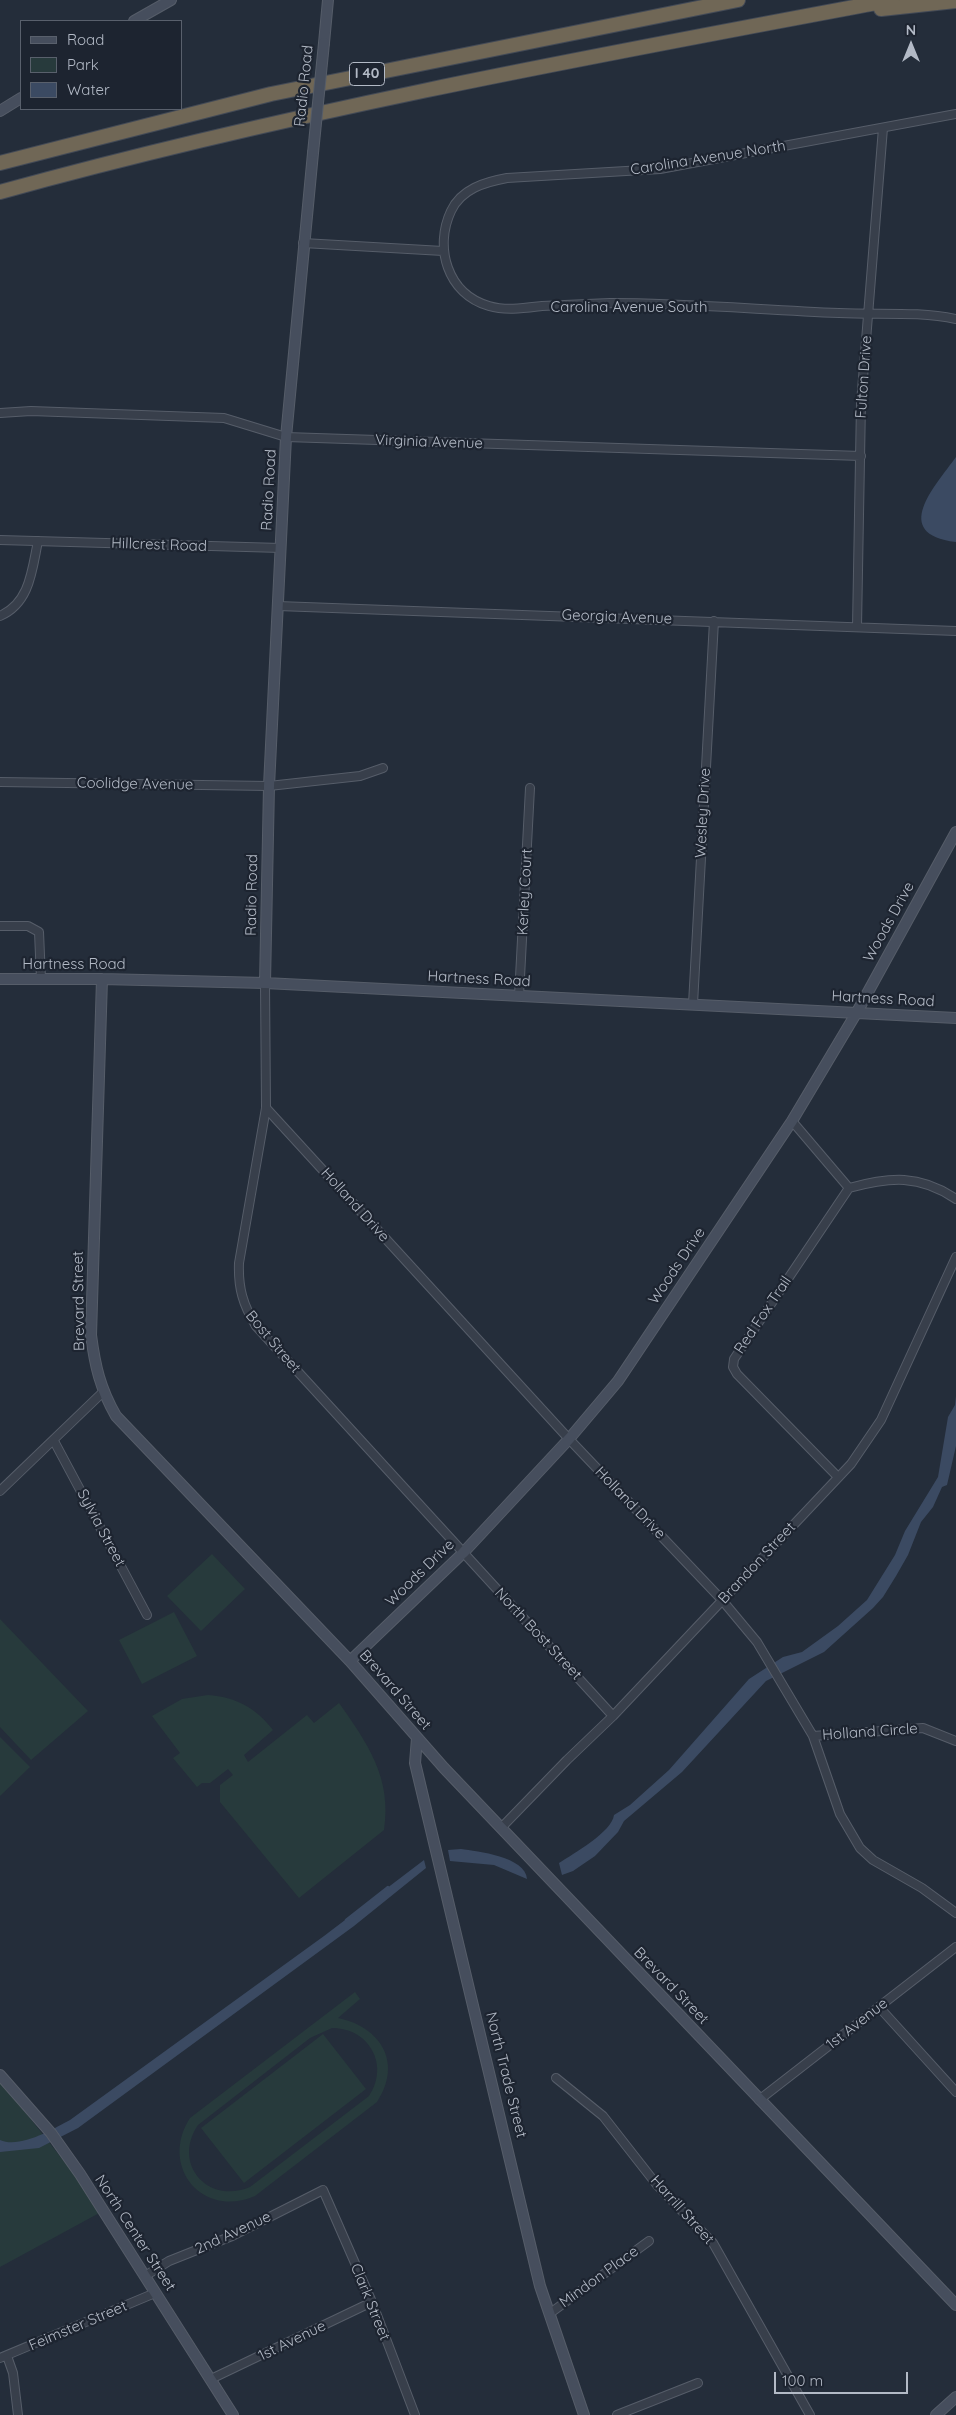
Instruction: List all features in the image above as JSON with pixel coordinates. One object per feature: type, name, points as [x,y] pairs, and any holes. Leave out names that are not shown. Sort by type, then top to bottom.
[{"type":"highway","points":[[648,17],[714,0]]},
{"type":"highway","name":"I 40","points":[[0,163],[271,94],[738,0]]},
{"type":"highway","name":"I 40","points":[[0,192],[214,136],[540,67],[892,0]]},
{"type":"highway","points":[[803,16],[956,1]]},
{"type":"street","points":[[136,20],[171,0]]},
{"type":"street","name":"Radio Road","points":[[265,983],[269,786],[286,437],[303,243],[328,0]]},
{"type":"street","points":[[0,111],[20,99]]},
{"type":"street","name":"Carolina Avenue North","points":[[443,250],[444,229],[452,209],[466,193],[485,182],[507,178],[660,169],[956,114]]},
{"type":"street","name":"Fulton Drive","points":[[857,627],[861,402],[883,128]]},
{"type":"street","points":[[303,243],[443,250]]},
{"type":"street","name":"Carolina Avenue South","points":[[443,250],[448,269],[458,285],[472,298],[489,306],[509,309],[576,304],[652,304],[868,314],[938,315],[956,318]]},
{"type":"street","name":"Virginia Avenue","points":[[0,413],[31,411],[224,418],[286,437],[861,456]]},
{"type":"street","name":"Hillcrest Road","points":[[0,540],[281,548]]},
{"type":"street","points":[[0,616],[18,605],[28,588],[38,542]]},
{"type":"street","name":"Georgia Avenue","points":[[278,606],[956,631]]},
{"type":"street","name":"Wesley Drive","points":[[693,1004],[714,621]]},
{"type":"street","name":"Coolidge Avenue","points":[[0,782],[269,786],[360,776],[383,768]]},
{"type":"street","name":"Kerley Court","points":[[520,996],[530,788]]},
{"type":"street","name":"Woods Drive","points":[[350,1661],[463,1552],[569,1438],[618,1380],[792,1121],[857,1012],[956,832]]},
{"type":"street","points":[[0,926],[28,926],[40,932],[41,979]]},
{"type":"street","name":"Hartness Road","points":[[0,979],[102,979],[265,983],[956,1018]]},
{"type":"street","name":"Brevard Street","points":[[102,979],[91,1335],[95,1364],[103,1392],[116,1416],[350,1661],[417,1738],[501,1828],[956,2305]]},
{"type":"street","name":"Bost Street","points":[[265,983],[266,1108],[239,1263],[238,1285],[244,1307],[256,1326],[463,1552]]},
{"type":"street","name":"Holland Drive","points":[[266,1108],[569,1438],[722,1600],[757,1642],[812,1736],[840,1814],[860,1848],[873,1860],[922,1888],[956,1913]]},
{"type":"street","points":[[792,1121],[849,1188],[879,1180],[903,1178],[942,1190],[956,1199]]},
{"type":"street","name":"Red Fox Trail","points":[[838,1477],[737,1374],[733,1367],[734,1359],[849,1188]]},
{"type":"street","name":"Brandon Street","points":[[501,1828],[613,1716],[838,1477],[862,1449],[880,1420],[956,1257]]},
{"type":"street","points":[[0,1491],[103,1392]]},
{"type":"street","name":"Sylvia Street","points":[[54,1441],[147,1615]]},
{"type":"street","name":"North Bost Street","points":[[463,1552],[613,1716]]},
{"type":"street","name":"Holland Circle","points":[[812,1736],[923,1728],[956,1740]]},
{"type":"street","name":"North Trade Street","points":[[417,1738],[415,1763],[540,2286],[584,2415]]},
{"type":"street","name":"1st Avenue","points":[[759,2100],[956,1947]]},
{"type":"street","points":[[880,2007],[956,2092]]},
{"type":"street","name":"North Center Street","points":[[0,2075],[53,2135],[233,2415]]},
{"type":"street","name":"Harrill Street","points":[[556,2078],[603,2116],[657,2185],[713,2242],[810,2415]]},
{"type":"street","name":"2nd Avenue","points":[[145,2276],[169,2261],[232,2236],[322,2190]]},
{"type":"street","name":"Clark Street","points":[[322,2190],[372,2302],[415,2415]]},
{"type":"street","name":"Mindon Place","points":[[549,2314],[649,2241]]},
{"type":"street","name":"Feimster Street","points":[[4,2357],[155,2293]]},
{"type":"street","name":"1st Avenue","points":[[211,2379],[372,2302]]},
{"type":"street","points":[[4,2357],[13,2374],[18,2415]]},
{"type":"street","points":[[617,2415],[698,2383]]},
{"type":"street","points":[[936,2415],[956,2397]]},
{"type":"green space","points":[[212,1554],[245,1589],[201,1631],[167,1596]]},
{"type":"green space","points":[[174,1612],[197,1656],[142,1684],[119,1640]]},
{"type":"green space","points":[[0,1619],[88,1711],[31,1760],[0,1727]]},
{"type":"green space","points":[[208,1695],[228,1698],[245,1705],[260,1716],[273,1730],[244,1755],[248,1762],[307,1715],[314,1723],[339,1703],[368,1747],[375,1762],[384,1794],[386,1811],[384,1830],[299,1898],[220,1802],[220,1785],[233,1775],[228,1769],[210,1783],[202,1783],[197,1787],[173,1758],[180,1753],[152,1716],[182,1699]]},
{"type":"green space","points":[[0,1737],[30,1767],[0,1796]]},
{"type":"green space","points":[[355,1992],[360,1999],[338,2018],[366,2029],[376,2038],[383,2049],[387,2061],[388,2074],[385,2088],[377,2102],[255,2196],[236,2201],[218,2200],[203,2194],[191,2184],[183,2170],[180,2154],[182,2136],[190,2118]],"holes":[[[332,2028],[356,2034],[366,2041],[372,2050],[377,2072],[375,2084],[369,2096],[250,2187],[234,2191],[220,2190],[208,2185],[198,2177],[192,2166],[189,2153],[191,2139],[198,2125],[310,2038]]]},
{"type":"green space","points":[[323,2034],[366,2089],[244,2183],[201,2128]]},
{"type":"green space","points":[[0,2080],[103,2211],[0,2267]]},
{"type":"water","points":[[956,457],[956,542],[936,537],[925,529],[921,519],[923,507],[929,495]]},
{"type":"water","points":[[956,1396],[956,1446],[947,1485],[942,1487],[933,1507],[921,1522],[908,1555],[883,1597],[824,1652],[766,1681],[682,1772],[624,1821],[618,1832],[595,1856],[573,1871],[562,1875],[559,1863],[599,1835],[612,1822],[614,1815],[630,1805],[669,1770],[749,1679],[783,1657],[802,1652],[838,1626],[867,1600],[895,1555],[905,1531],[938,1477],[948,1417],[955,1405]]},
{"type":"water","points":[[461,1849],[500,1856],[510,1860],[525,1871],[527,1879],[494,1865],[450,1861],[448,1850]]},
{"type":"water","points":[[424,1860],[426,1868],[354,1926],[78,2128],[39,2148],[0,2152],[0,2140],[17,2142],[26,2140],[46,2133],[70,2120],[324,1936]]},
{"type":"waterway","points":[[346,1920],[388,1887]]}]
